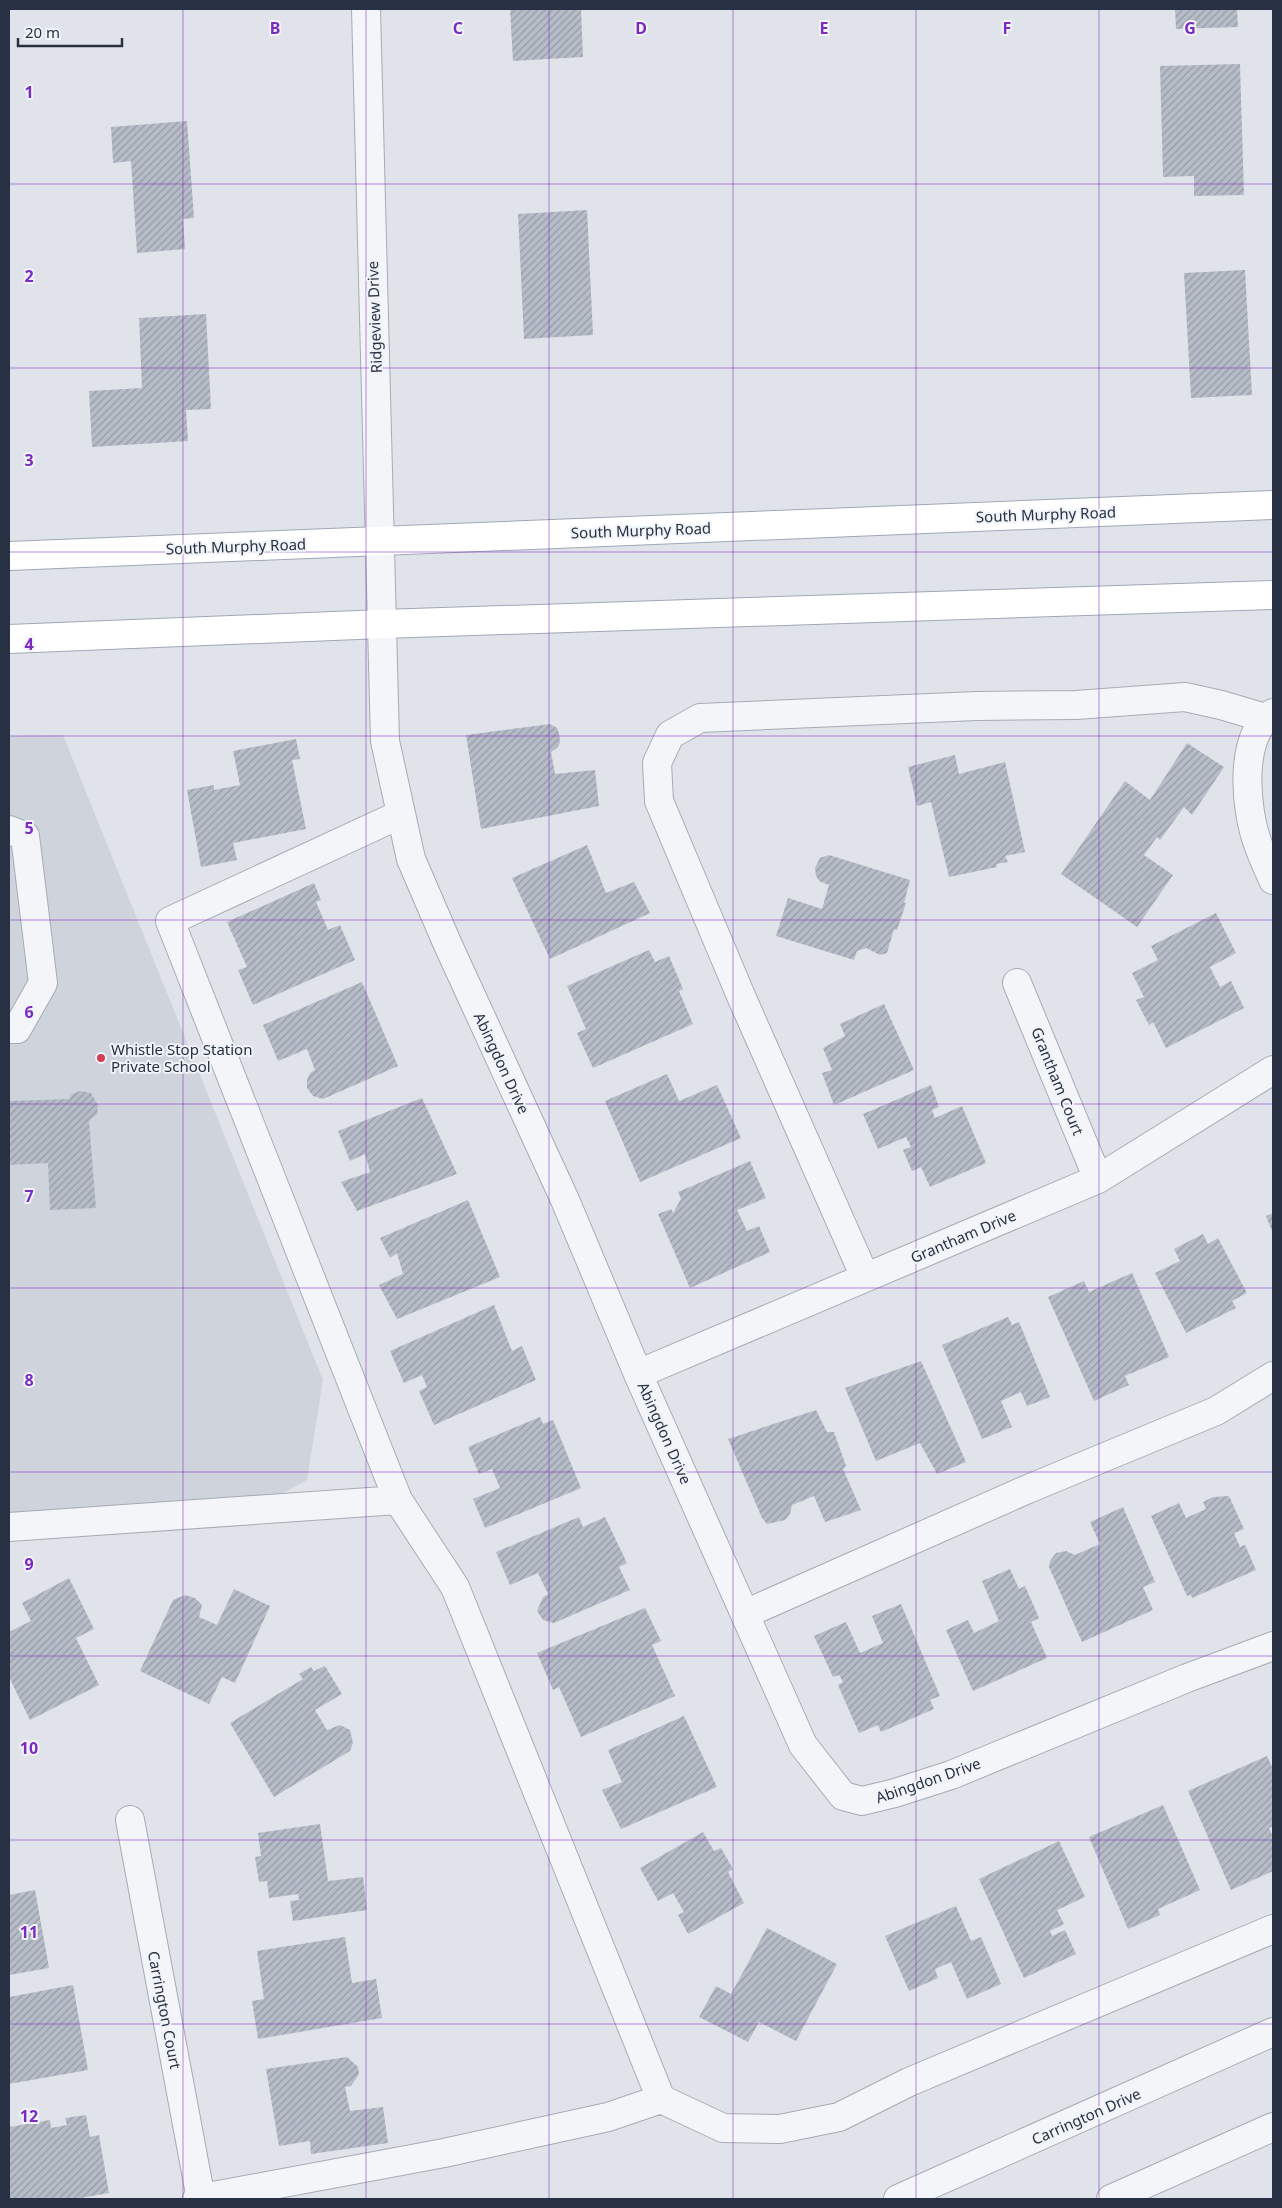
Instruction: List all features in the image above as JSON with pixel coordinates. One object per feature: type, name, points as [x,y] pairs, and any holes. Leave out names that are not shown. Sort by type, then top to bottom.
[{"type":"main road","name":"South Murphy Road","points":[[9,556],[1273,505]]},
{"type":"main road","points":[[9,639],[382,624],[1273,595]]},
{"type":"street","name":"Ridgeview Drive","points":[[366,9],[382,624]]},
{"type":"street","name":"Abingdon Drive","points":[[382,624],[386,741],[411,859],[448,945],[565,1200],[638,1374],[803,1745],[843,1796],[862,1801],[895,1793],[951,1775],[1187,1678],[1273,1646]]},
{"type":"street","points":[[866,1277],[741,996],[659,800],[657,763],[670,735],[700,718],[976,706],[1076,705],[1185,697],[1269,715],[1251,742],[1248,769],[1249,808],[1257,843],[1273,880]]},
{"type":"street","points":[[401,814],[170,921],[398,1500],[455,1587],[662,2100]]},
{"type":"street","points":[[9,830],[25,836],[43,983],[17,1029],[9,1029]]},
{"type":"street","name":"Grantham Court","points":[[1017,983],[1098,1179]]},
{"type":"street","name":"Grantham Drive","points":[[638,1374],[1098,1179],[1273,1070]]},
{"type":"street","points":[[745,1614],[1028,1489],[1216,1411],[1273,1376]]},
{"type":"street","points":[[9,1527],[398,1500]]},
{"type":"street","name":"Carrington Court","points":[[130,1820],[200,2199]]},
{"type":"street","points":[[200,2199],[444,2153],[608,2117],[662,2100],[723,2128],[780,2129],[840,2117],[909,2082],[1273,1929]]},
{"type":"street","name":"Carrington Drive","points":[[898,2199],[1273,2032]]},
{"type":"street","points":[[1111,2199],[1273,2126]]},
{"type":"shaded area","name":"Whistle Stop Station Private School","points":[[63,735],[323,1380],[307,1480],[272,1499],[9,1514],[9,736]]},
{"type":"building","points":[[510,9],[581,9],[583,57],[513,61]]},
{"type":"building","points":[[1175,9],[1237,9],[1238,27],[1176,29]]},
{"type":"building","points":[[1240,64],[1244,195],[1194,196],[1194,176],[1163,177],[1160,66]]},
{"type":"building","points":[[187,121],[194,218],[183,219],[185,249],[137,253],[131,161],[113,163],[111,127]]},
{"type":"building","points":[[587,210],[593,335],[524,339],[518,214]]},
{"type":"building","points":[[1245,270],[1252,395],[1191,398],[1184,273]]},
{"type":"building","points":[[206,314],[211,409],[186,410],[188,441],[92,447],[89,391],[142,388],[139,318]]},
{"type":"building","points":[[550,724],[557,728],[560,742],[558,747],[551,752],[555,774],[595,770],[599,806],[481,829],[466,735]]},
{"type":"building","points":[[296,739],[300,759],[292,760],[306,829],[233,843],[237,860],[201,867],[187,790],[214,785],[214,790],[240,785],[233,751]]},
{"type":"building","points":[[1187,743],[1224,767],[1192,815],[1184,807],[1160,840],[1157,837],[1144,855],[1173,875],[1137,927],[1061,874],[1125,781],[1150,800]]},
{"type":"building","points":[[955,755],[959,774],[1005,762],[1025,852],[1005,856],[1008,862],[996,864],[997,867],[949,877],[931,802],[917,806],[908,767]]},
{"type":"building","points":[[587,845],[606,893],[634,882],[650,913],[550,959],[512,878]]},
{"type":"building","points":[[829,855],[910,880],[904,903],[906,903],[897,930],[894,929],[887,953],[880,955],[866,948],[857,951],[854,960],[776,936],[788,898],[822,909],[829,885],[819,881],[815,868],[820,858]]},
{"type":"building","points":[[314,883],[321,900],[316,902],[328,930],[340,925],[355,960],[253,1005],[238,970],[247,967],[227,922]]},
{"type":"building","points":[[1216,913],[1236,953],[1210,967],[1220,987],[1231,981],[1244,1008],[1166,1048],[1153,1022],[1149,1025],[1136,1000],[1144,997],[1132,973],[1158,960],[1151,946]]},
{"type":"building","points":[[649,950],[655,962],[669,956],[683,989],[679,991],[693,1024],[593,1068],[577,1033],[586,1029],[567,986]]},
{"type":"building","points":[[362,982],[398,1066],[323,1099],[313,1096],[307,1088],[307,1080],[310,1073],[315,1070],[307,1049],[278,1061],[263,1025]]},
{"type":"building","points":[[884,1004],[914,1070],[834,1105],[822,1073],[832,1070],[823,1048],[845,1036],[840,1024]]},
{"type":"building","points":[[667,1074],[679,1101],[717,1085],[741,1138],[640,1182],[605,1101]]},
{"type":"building","points":[[931,1085],[939,1107],[932,1110],[935,1118],[962,1106],[986,1163],[930,1187],[921,1167],[912,1171],[903,1150],[911,1147],[906,1137],[878,1149],[863,1114]]},
{"type":"building","points":[[80,1091],[91,1093],[98,1105],[97,1114],[89,1121],[96,1208],[50,1210],[48,1163],[9,1165],[9,1101],[69,1099],[72,1094]]},
{"type":"building","points":[[422,1098],[457,1174],[357,1211],[341,1182],[370,1172],[365,1154],[350,1161],[338,1131]]},
{"type":"building","points":[[750,1161],[766,1198],[737,1210],[747,1231],[759,1226],[770,1252],[690,1288],[658,1214],[671,1209],[673,1213],[681,1199],[678,1192]]},
{"type":"building","points":[[468,1200],[500,1277],[397,1319],[379,1285],[403,1274],[397,1253],[390,1258],[380,1238]]},
{"type":"building","points":[[1273,1213],[1273,1234],[1266,1216]]},
{"type":"building","points":[[1203,1234],[1208,1244],[1218,1238],[1247,1293],[1232,1301],[1236,1308],[1186,1333],[1155,1273],[1180,1261],[1174,1249]]},
{"type":"building","points":[[1132,1273],[1169,1357],[1125,1376],[1129,1385],[1094,1401],[1048,1297],[1084,1281],[1089,1292]]},
{"type":"building","points":[[494,1305],[512,1351],[522,1346],[536,1380],[434,1425],[419,1391],[427,1387],[422,1375],[404,1383],[390,1351]]},
{"type":"building","points":[[1008,1317],[1012,1325],[1019,1322],[1050,1397],[1027,1406],[1021,1392],[1001,1401],[1012,1427],[982,1439],[942,1345]]},
{"type":"building","points":[[921,1361],[966,1462],[937,1474],[920,1443],[876,1461],[845,1388]]},
{"type":"building","points":[[816,1410],[827,1432],[834,1432],[846,1466],[843,1469],[861,1510],[825,1522],[814,1496],[792,1505],[790,1514],[785,1520],[767,1524],[762,1518],[728,1439]]},
{"type":"building","points":[[540,1417],[543,1424],[553,1420],[581,1488],[485,1528],[473,1499],[500,1488],[492,1469],[479,1474],[468,1447]]},
{"type":"building","points":[[1229,1496],[1244,1529],[1234,1533],[1240,1547],[1245,1545],[1256,1570],[1192,1598],[1191,1595],[1187,1596],[1151,1516],[1179,1503],[1186,1518],[1206,1509],[1203,1502],[1213,1497]]},
{"type":"building","points":[[1123,1507],[1155,1582],[1143,1587],[1153,1610],[1082,1642],[1049,1567],[1050,1561],[1056,1553],[1066,1551],[1075,1555],[1100,1544],[1090,1522]]},
{"type":"building","points":[[579,1517],[583,1527],[605,1517],[627,1563],[619,1567],[630,1590],[554,1623],[543,1620],[537,1611],[543,1597],[548,1594],[538,1573],[510,1585],[496,1552]]},
{"type":"building","points":[[1010,1569],[1019,1589],[1025,1586],[1039,1618],[1031,1622],[1047,1658],[973,1691],[946,1630],[968,1620],[974,1633],[999,1621],[982,1581]]},
{"type":"building","points":[[69,1578],[94,1629],[76,1638],[99,1685],[30,1720],[9,1677],[9,1632],[31,1621],[22,1603]]},
{"type":"building","points":[[234,1589],[270,1606],[235,1683],[222,1677],[209,1704],[140,1671],[173,1600],[185,1595],[195,1598],[202,1605],[199,1617],[217,1625]]},
{"type":"building","points":[[901,1604],[940,1696],[930,1700],[934,1709],[881,1732],[878,1725],[859,1733],[838,1685],[843,1682],[839,1675],[833,1677],[814,1636],[846,1622],[860,1653],[883,1643],[872,1616]]},
{"type":"building","points":[[645,1608],[661,1641],[652,1645],[675,1696],[581,1737],[559,1687],[553,1690],[537,1653]]},
{"type":"building","points":[[325,1666],[342,1694],[315,1710],[327,1730],[340,1725],[350,1730],[353,1743],[350,1751],[274,1797],[230,1723],[303,1679],[299,1674],[311,1667],[314,1671]]},
{"type":"building","points":[[684,1716],[717,1787],[621,1829],[602,1790],[622,1782],[608,1750]]},
{"type":"building","points":[[1267,1756],[1273,1769],[1273,1826],[1269,1828],[1273,1837],[1273,1871],[1231,1890],[1188,1791]]},
{"type":"building","points":[[1163,1805],[1200,1890],[1158,1909],[1160,1915],[1128,1929],[1089,1837]]},
{"type":"building","points":[[320,1824],[328,1881],[363,1877],[367,1910],[293,1921],[290,1901],[299,1900],[298,1894],[269,1898],[267,1881],[259,1882],[255,1857],[261,1856],[258,1833]]},
{"type":"building","points":[[703,1832],[714,1851],[721,1848],[733,1869],[728,1872],[744,1903],[688,1934],[678,1915],[684,1912],[673,1893],[658,1901],[640,1868]]},
{"type":"building","points":[[1059,1841],[1085,1897],[1057,1910],[1064,1924],[1050,1931],[1052,1936],[1065,1930],[1076,1954],[1024,1978],[979,1879]]},
{"type":"building","points":[[35,1890],[49,1968],[9,1975],[9,1895]]},
{"type":"building","points":[[956,1906],[971,1941],[981,1937],[1001,1984],[967,1999],[951,1962],[935,1969],[938,1978],[909,1991],[885,1936]]},
{"type":"building","points":[[767,1928],[837,1964],[796,2041],[759,2022],[748,2042],[699,2017],[716,1986],[731,1994]]},
{"type":"building","points":[[345,1937],[352,1983],[376,1979],[382,2018],[258,2039],[252,2001],[264,1999],[257,1951]]},
{"type":"building","points":[[73,1985],[88,2070],[9,2084],[9,1997]]},
{"type":"building","points":[[347,2057],[358,2067],[359,2074],[351,2086],[345,2087],[350,2111],[383,2107],[388,2143],[311,2154],[310,2141],[279,2146],[266,2069]]},
{"type":"building","points":[[86,2115],[90,2137],[99,2135],[109,2193],[75,2199],[9,2199],[9,2127],[50,2120],[51,2128],[67,2125],[65,2118]]},
{"type":"place","name":"Whistle Stop Station Private School","points":[[101,1058]]}]
